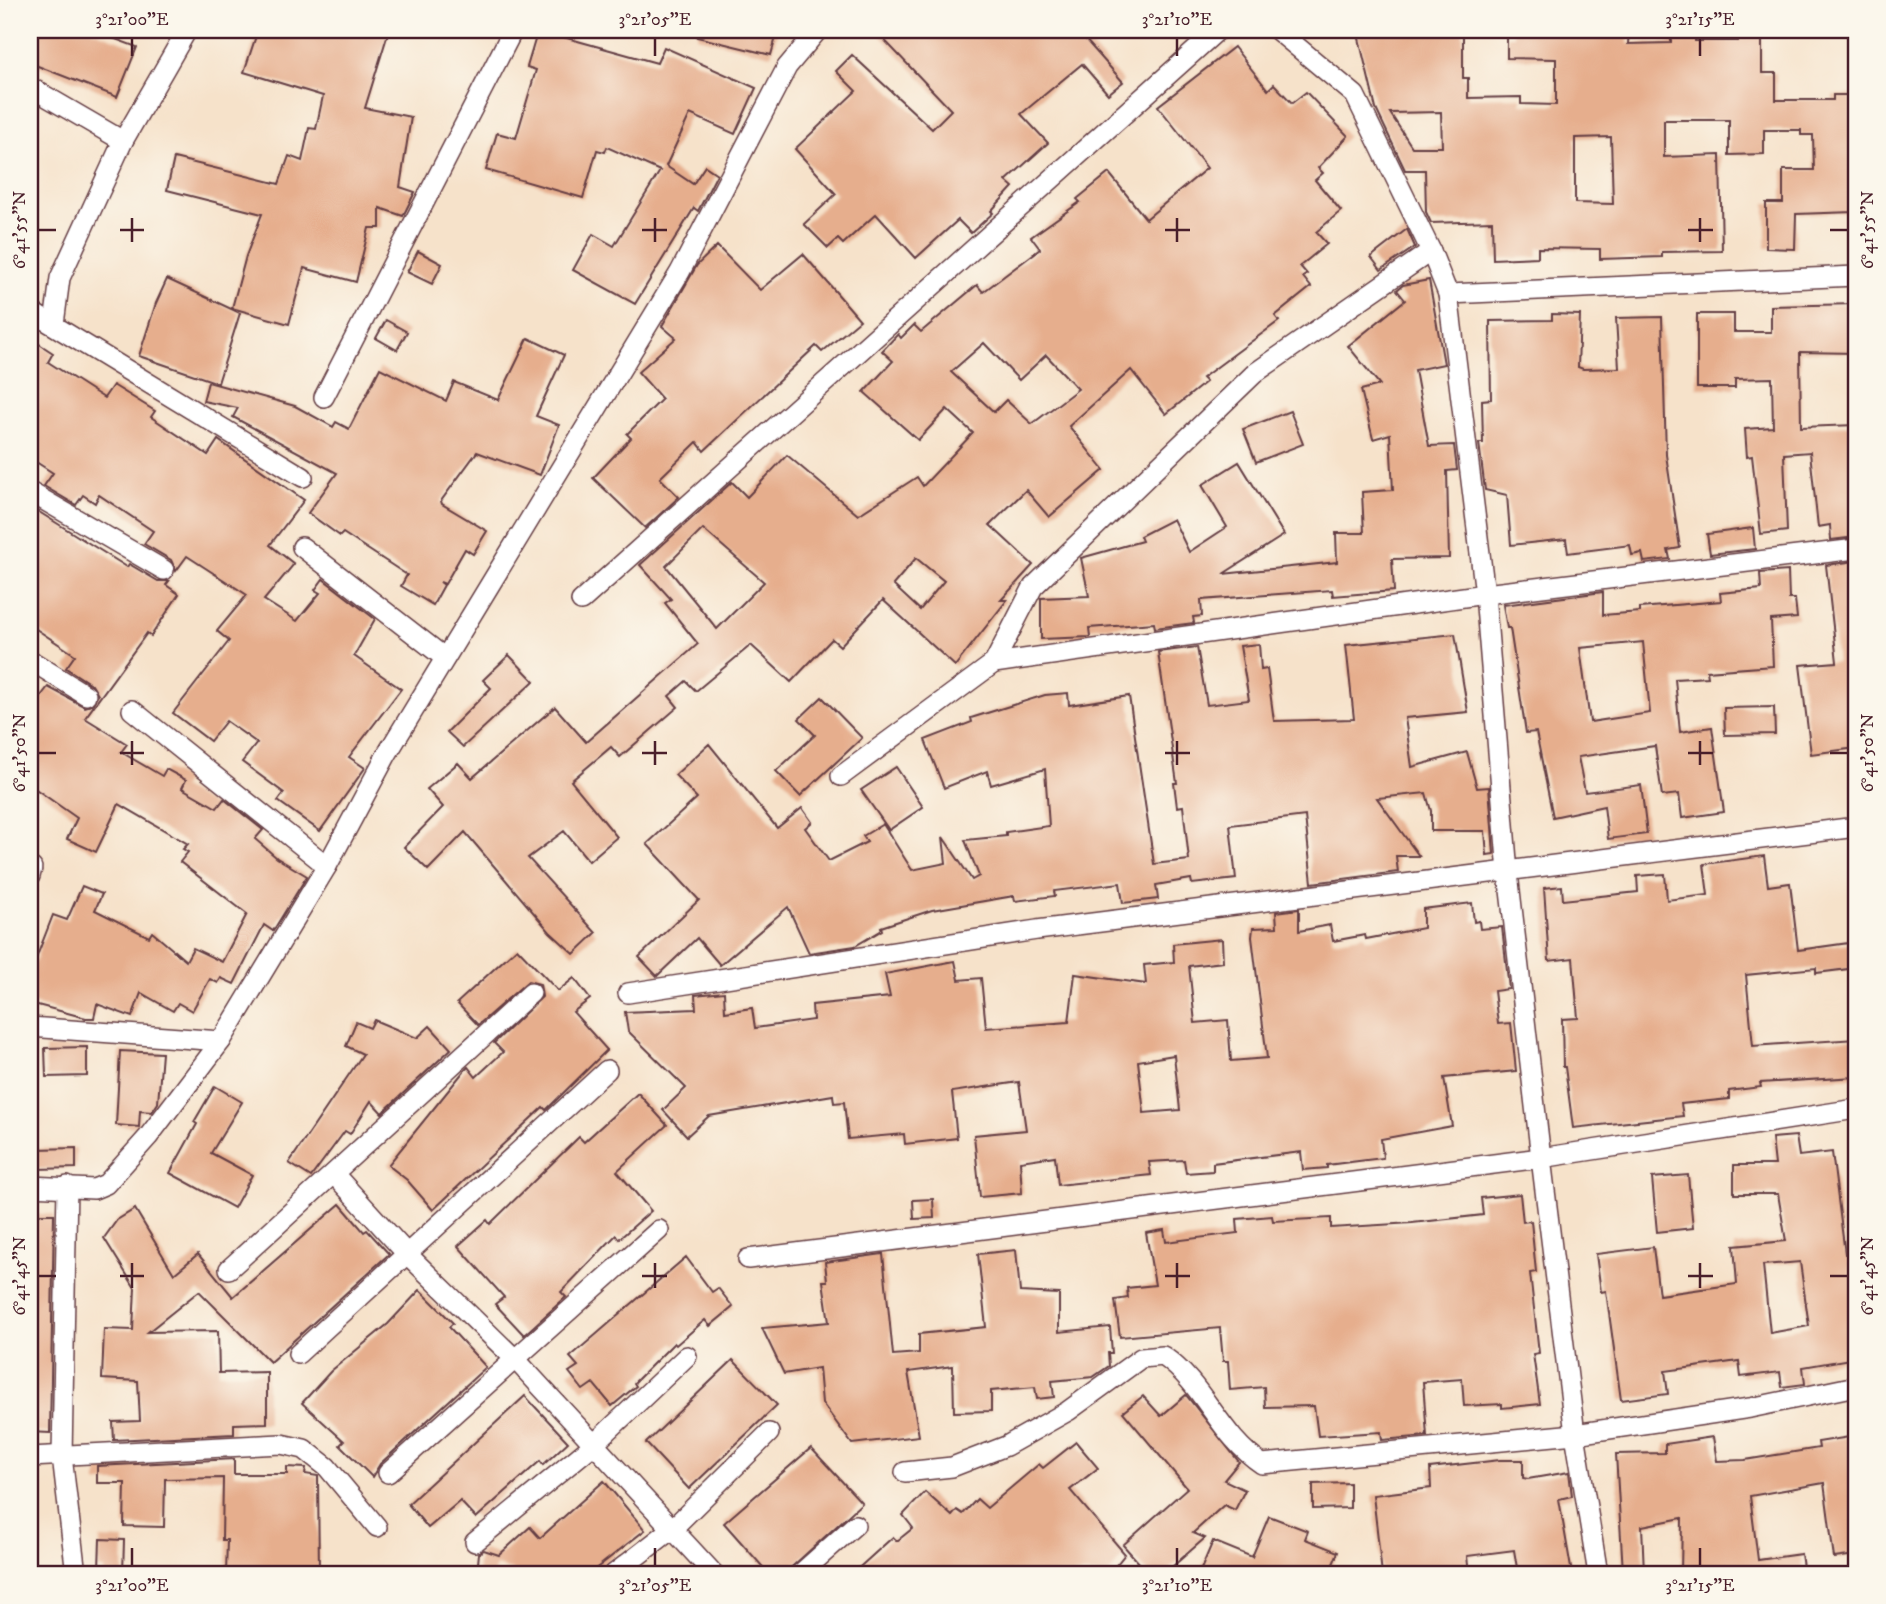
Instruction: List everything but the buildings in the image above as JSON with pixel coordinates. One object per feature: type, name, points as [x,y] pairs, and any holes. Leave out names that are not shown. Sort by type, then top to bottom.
[{"type":"street","points":[[54,324],[60,278],[123,141],[187,30]]},
{"type":"street","points":[[324,397],[513,30]]},
{"type":"street","points":[[30,1186],[93,1189],[106,1184],[120,1172],[221,1041],[327,866],[387,754],[680,272],[787,66],[818,30]]},
{"type":"street","points":[[581,601],[1218,30]]},
{"type":"street","points":[[1276,30],[1355,95],[1431,251],[1448,294],[1485,594],[1508,873],[1541,1158],[1575,1434],[1598,1574]]},
{"type":"street","points":[[30,87],[123,141]]},
{"type":"street","points":[[841,776],[993,663],[1033,587],[1255,373],[1431,251]]},
{"type":"street","points":[[1448,294],[1856,276]]},
{"type":"street","points":[[30,312],[54,324],[303,477]]},
{"type":"street","points":[[30,492],[164,570]]},
{"type":"street","points":[[302,547],[445,658]]},
{"type":"street","points":[[993,663],[1485,594],[1856,549]]},
{"type":"street","points":[[30,660],[86,695]]},
{"type":"street","points":[[132,710],[327,866]]},
{"type":"street","points":[[628,993],[1037,930],[1508,873],[1856,827]]},
{"type":"street","points":[[229,1269],[531,993]]},
{"type":"street","points":[[30,1027],[221,1041]]},
{"type":"street","points":[[298,1354],[607,1070]]},
{"type":"street","points":[[748,1259],[1541,1158],[1856,1109]]},
{"type":"street","points":[[334,1174],[407,1254],[517,1361],[714,1574]]},
{"type":"street","points":[[67,1186],[62,1456],[76,1574]]},
{"type":"street","points":[[388,1474],[517,1361],[659,1230]]},
{"type":"street","points":[[475,1542],[593,1445],[687,1356]]},
{"type":"street","points":[[905,1472],[952,1468],[1006,1446],[1068,1411],[1142,1358],[1163,1356],[1185,1372],[1230,1436],[1262,1464],[1575,1434],[1751,1408],[1856,1386]]},
{"type":"street","points":[[614,1574],[672,1529],[769,1433]]},
{"type":"street","points":[[30,1457],[266,1444],[304,1449],[327,1467],[377,1527]]},
{"type":"street","points":[[800,1574],[855,1525]]}]
